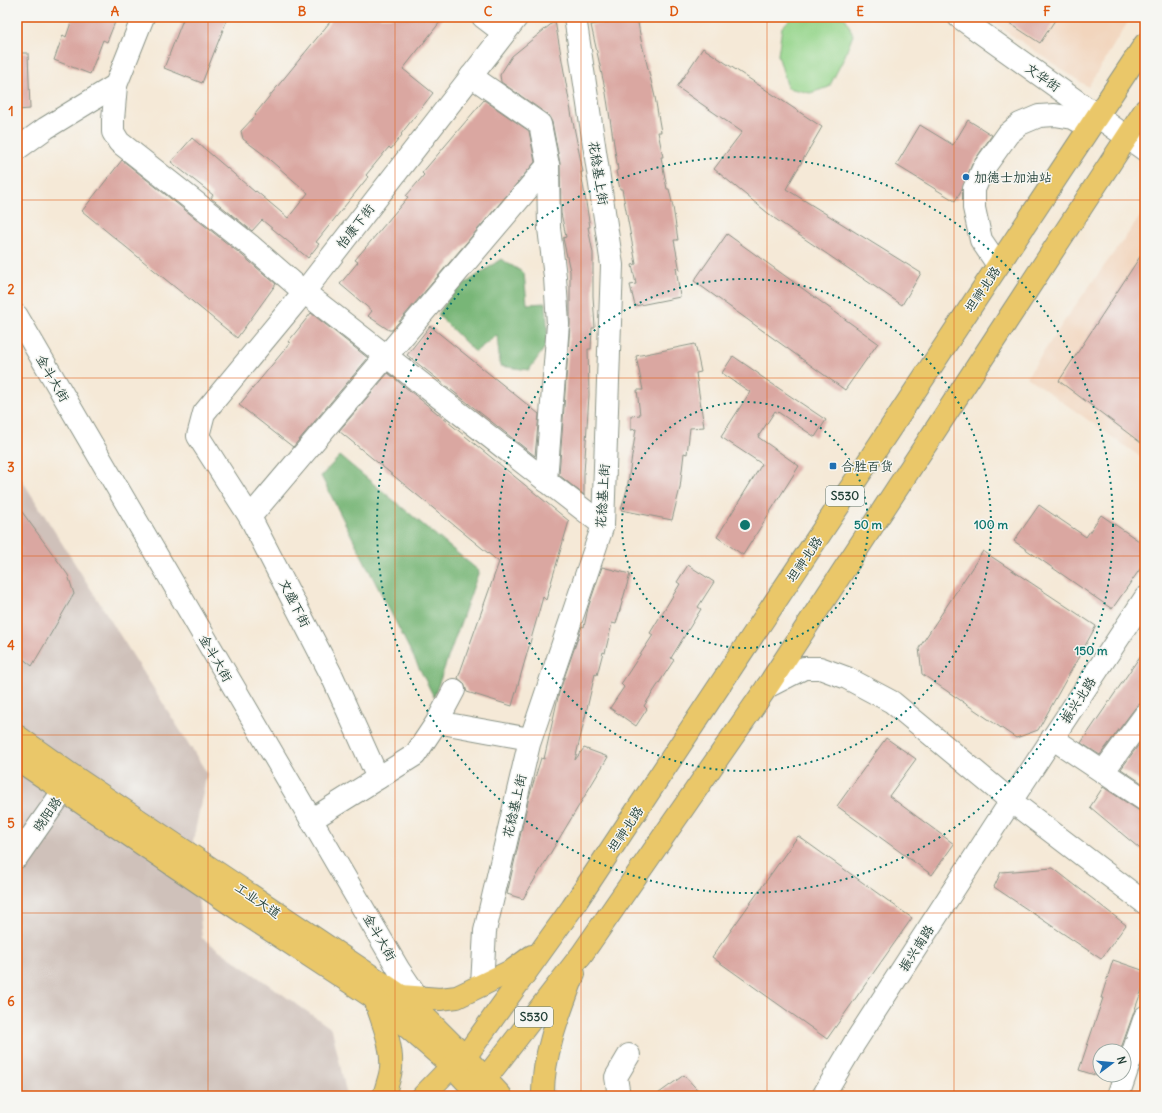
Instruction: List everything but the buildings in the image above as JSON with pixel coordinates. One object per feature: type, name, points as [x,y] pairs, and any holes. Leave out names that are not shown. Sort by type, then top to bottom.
[{"type":"main road","name":"坦神北路","points":[[459,1061],[576,902],[1145,44]]},
{"type":"main road","name":"S530","points":[[479,1091],[582,954],[767,687],[1145,110]]},
{"type":"main road","name":"工业大道","points":[[17,736],[77,779],[410,997],[410,1002],[459,1061]]},
{"type":"main road","name":"工业大道","points":[[17,759],[374,998],[459,1061]]},
{"type":"main road","points":[[410,997],[440,999],[457,997],[513,970],[544,947]]},
{"type":"main road","points":[[543,1096],[542,1081],[548,1052],[566,995],[582,954]]},
{"type":"main road","points":[[374,998],[385,1028],[390,1049],[391,1069],[384,1096]]},
{"type":"main road","name":"S530","points":[[423,1096],[459,1061]]},
{"type":"main road","points":[[459,1061],[479,1091],[501,1096]]},
{"type":"street","points":[[143,17],[116,85],[113,132],[119,142],[252,246],[304,292],[603,525]]},
{"type":"street","points":[[483,17],[510,25]]},
{"type":"street","name":"花稔基上街","points":[[482,985],[484,931],[530,739],[603,525],[612,265],[575,17]]},
{"type":"street","name":"文华街","points":[[959,17],[1093,121],[1128,136],[1145,150]]},
{"type":"street","name":"怡康下街","points":[[198,436],[204,413],[304,292],[510,25]]},
{"type":"street","points":[[471,76],[540,124],[548,165],[549,228],[555,277],[558,324],[546,481]]},
{"type":"street","points":[[17,149],[46,128],[116,85]]},
{"type":"street","points":[[998,265],[981,240],[974,208],[974,189],[984,169],[1008,134],[1020,124],[1039,116],[1055,115],[1093,121]]},
{"type":"street","points":[[250,517],[548,165]]},
{"type":"street","name":"金斗大街","points":[[17,316],[399,970],[410,997]]},
{"type":"street","name":"文盛下街","points":[[198,436],[250,517],[332,676],[378,778]]},
{"type":"street","name":"振兴北路","points":[[1011,801],[1145,598]]},
{"type":"street","points":[[767,687],[804,668],[820,668],[847,678],[892,702],[1011,801],[1145,903]]},
{"type":"street","points":[[311,820],[415,755],[454,690]]},
{"type":"street","points":[[1103,772],[1145,715]]},
{"type":"street","points":[[436,722],[530,739]]},
{"type":"street","points":[[1052,738],[1145,800]]},
{"type":"street","name":"晓阳路","points":[[17,857],[64,790]]},
{"type":"street","name":"振兴南路","points":[[823,1096],[855,1042],[1011,801]]},
{"type":"street","points":[[1118,1096],[1145,1017]]},
{"type":"street","points":[[619,1096],[616,1077],[629,1055]]},
{"type":"shaded area","points":[[985,17],[1131,17],[1088,87]]},
{"type":"shaded area","points":[[1145,210],[1145,460],[1027,377],[1067,317]]},
{"type":"shaded area","points":[[17,472],[207,773],[193,841],[202,938],[332,1029],[347,1096],[17,1096]]},
{"type":"green space","points":[[792,17],[844,17],[846,19],[853,35],[844,58],[829,87],[810,93],[788,88],[778,55],[782,27]]},
{"type":"green space","points":[[501,259],[524,273],[527,304],[546,303],[548,343],[529,370],[500,366],[497,335],[475,352],[438,315],[453,292]]},
{"type":"green space","points":[[340,456],[479,571],[434,697],[321,476]]},
{"type":"place","name":"加德士加油站","points":[[966,177]]},
{"type":"place","name":"合胜百货","points":[[833,466]]}]
